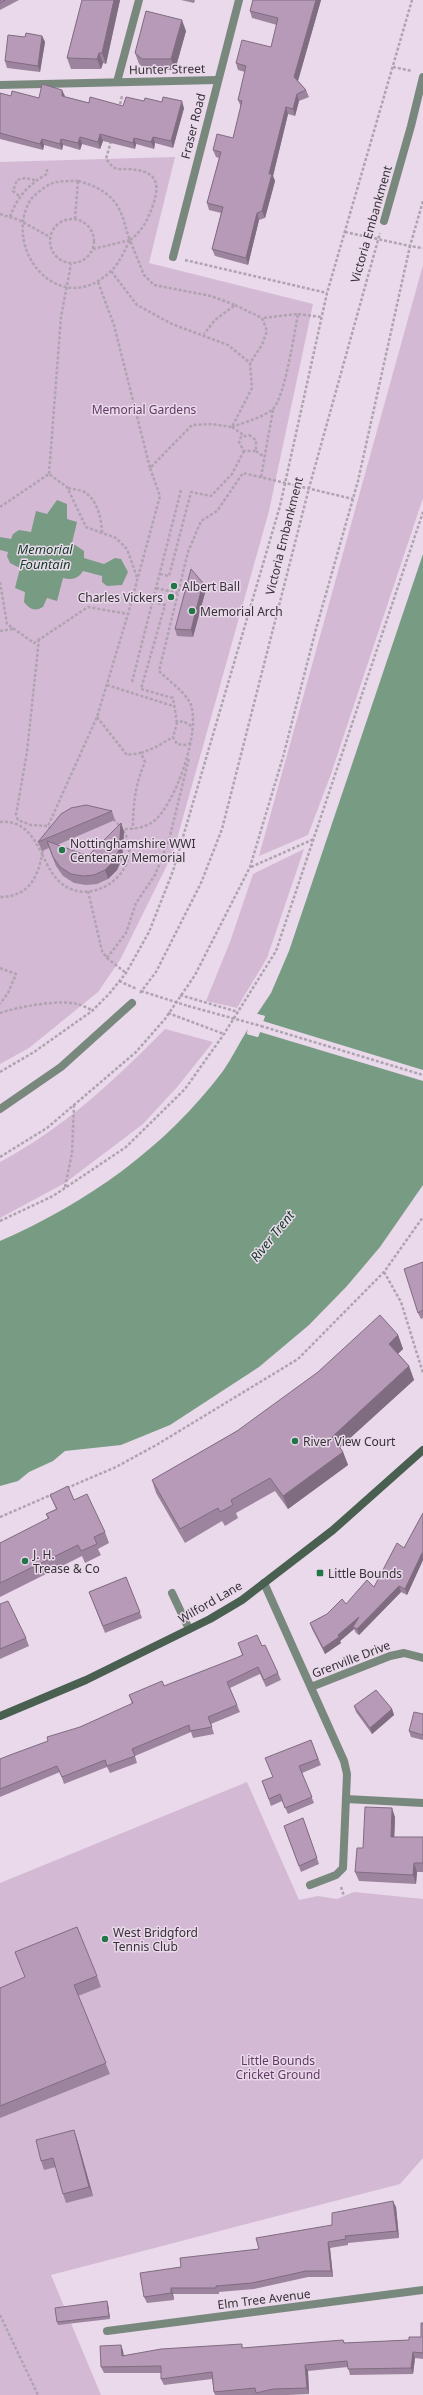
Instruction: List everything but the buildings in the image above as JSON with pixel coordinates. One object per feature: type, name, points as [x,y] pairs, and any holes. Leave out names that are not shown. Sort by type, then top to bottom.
[{"type":"main road","name":"Wilford Lane","points":[[0,1716],[86,1680],[189,1629],[242,1600],[333,1530],[423,1450]]},
{"type":"street","name":"Hunter Street","points":[[122,82],[139,0]]},
{"type":"street","name":"Fraser Road","points":[[173,257],[217,80],[239,0]]},
{"type":"street","name":"Victoria Embankment","points":[[384,220],[411,126],[423,77]]},
{"type":"street","name":"Hunter Street","points":[[0,85],[217,80]]},
{"type":"street","points":[[0,1108],[60,1067],[132,1003]]},
{"type":"street","points":[[264,1583],[344,1761],[347,1774],[343,1868],[336,1875],[310,1885]]},
{"type":"street","points":[[172,1593],[189,1629]]},
{"type":"street","name":"Grenville Drive","points":[[311,1687],[390,1656],[404,1653],[423,1658]]},
{"type":"street","points":[[346,1799],[423,1803]]},
{"type":"street","name":"Elm Tree Avenue","points":[[107,2331],[423,2290]]},
{"type":"path","points":[[0,1072],[34,1052],[92,1011],[126,973],[149,932],[173,871],[285,482],[327,293],[412,0]]},
{"type":"path","points":[[393,67],[415,72]]},
{"type":"path","points":[[118,113],[122,82]]},
{"type":"path","points":[[93,248],[130,240],[140,233],[148,218],[155,198],[156,184],[153,175],[147,172],[116,169],[110,165],[106,159],[112,136]]},
{"type":"path","points":[[10,217],[19,196],[36,181],[47,174],[47,168]]},
{"type":"path","points":[[19,196],[13,191],[17,180],[25,178],[36,181]]},
{"type":"path","points":[[75,219],[78,181]]},
{"type":"path","points":[[19,221],[26,205],[39,191],[55,182],[78,181],[96,186],[111,198],[121,213],[144,275],[154,285],[211,296],[235,305],[262,318],[298,314],[321,318]]},
{"type":"path","points":[[0,1157],[47,1128],[136,1052],[177,1003],[180,995],[195,975],[250,867],[283,757],[316,629],[353,499],[410,246],[423,201]]},
{"type":"path","points":[[0,214],[19,221],[50,237]]},
{"type":"path","points":[[75,219],[82,221],[93,232],[93,248],[84,260],[71,264],[56,258],[52,251],[50,237],[57,224],[64,220],[75,219]]},
{"type":"path","name":"Victoria Embankment","points":[[142,991],[156,972],[201,883],[222,829],[309,488],[384,220]]},
{"type":"path","points":[[345,232],[423,248]]},
{"type":"path","points":[[37,276],[48,283],[66,289],[83,288],[98,282],[111,271],[130,240]]},
{"type":"path","points":[[173,257],[327,293]]},
{"type":"path","points":[[49,474],[61,317],[71,264]]},
{"type":"path","points":[[111,271],[137,305],[172,324],[204,334],[228,345],[250,363]]},
{"type":"path","points":[[48,826],[97,717],[128,614],[160,496],[150,468],[114,325],[98,282]]},
{"type":"path","points":[[204,334],[215,320],[235,305]]},
{"type":"path","points":[[261,477],[273,409],[282,388],[298,314]]},
{"type":"path","points":[[232,427],[252,388],[250,363],[262,345],[267,331],[262,318]]},
{"type":"path","points":[[232,427],[254,419],[273,409]]},
{"type":"path","points":[[150,468],[192,425],[212,424],[232,427],[245,436]]},
{"type":"path","points":[[244,451],[239,442],[241,437],[249,435],[256,440],[256,451]]},
{"type":"path","points":[[244,451],[256,451],[264,457]]},
{"type":"path","points":[[160,574],[169,576],[191,492],[211,496],[232,474],[244,451]]},
{"type":"path","points":[[107,958],[126,933],[136,903],[155,875],[169,840],[190,750],[194,727],[189,702],[159,671],[188,552],[201,521],[217,511],[244,473],[353,499]]},
{"type":"path","points":[[49,474],[68,487],[86,493],[96,506],[102,534]]},
{"type":"path","points":[[0,507],[49,474]]},
{"type":"path","points":[[68,487],[86,527],[116,538],[127,549],[137,577]]},
{"type":"path","points":[[132,682],[181,490]]},
{"type":"path","points":[[0,1222],[53,1196],[126,1147],[186,1089],[224,1034],[276,951],[423,512]]},
{"type":"path","points":[[0,582],[7,624],[34,643],[88,607],[128,614]]},
{"type":"path","points":[[156,588],[178,593]]},
{"type":"path","points":[[97,717],[127,755],[141,753],[156,747],[173,737],[177,723],[173,706],[173,698],[141,689],[165,604],[153,602]]},
{"type":"path","points":[[0,631],[13,629]]},
{"type":"path","points":[[39,639],[27,752],[16,814],[18,820],[31,825],[48,826],[51,829]]},
{"type":"path","points":[[107,684],[173,706]]},
{"type":"path","points":[[177,723],[183,721],[194,727]]},
{"type":"path","points":[[173,737],[177,744],[184,745],[191,743]]},
{"type":"path","points":[[125,829],[133,829],[152,823],[165,809],[190,750]]},
{"type":"path","points":[[133,829],[133,802],[138,779],[145,762],[141,753]]},
{"type":"path","points":[[0,822],[17,824],[25,829],[34,837],[42,854],[56,879],[79,891],[98,890],[111,884],[125,868],[129,849],[124,829],[105,812],[86,810],[71,814],[51,829],[42,854],[38,875],[30,886],[10,897],[0,897]]},
{"type":"path","points":[[250,867],[314,839]]},
{"type":"path","points":[[88,891],[99,942],[107,958],[126,973]]},
{"type":"path","points":[[0,968],[16,974],[8,993],[0,1004]]},
{"type":"path","points":[[119,981],[177,1003],[423,1075]]},
{"type":"path","points":[[180,995],[238,1012]]},
{"type":"path","points":[[0,1013],[27,1007],[62,1003],[77,1004],[92,1011]]},
{"type":"path","points":[[168,1013],[224,1034]]},
{"type":"path","points":[[65,1188],[72,1153],[74,1104]]},
{"type":"path","points":[[61,1490],[116,1466],[158,1444],[298,1359],[384,1272],[423,1218]]},
{"type":"path","points":[[384,1272],[401,1302],[423,1373]]},
{"type":"path","points":[[0,1517],[54,1493]]},
{"type":"path","points":[[0,2315],[1,2320],[38,2395]]},
{"type":"green space","name":"Memorial Gardens","points":[[175,157],[149,263],[313,304],[269,511],[173,853],[120,960],[98,992],[29,1048],[0,1064],[0,162]]},
{"type":"green space","points":[[423,265],[423,498],[331,774],[308,835],[259,856]]},
{"type":"green space","points":[[304,849],[267,958],[237,1008],[206,1001],[230,942],[253,874]]},
{"type":"green space","points":[[165,1029],[213,1042],[178,1086],[143,1124],[65,1183],[0,1218],[0,1162],[46,1134],[88,1102],[127,1067]]},
{"type":"green space","name":"Little Bounds Cricket Ground","points":[[247,1782],[299,1900],[318,1896],[337,1899],[354,1892],[423,1899],[423,2158],[400,2184],[51,2275],[101,2395],[0,2395],[0,1883]]},
{"type":"water","name":"Memorial Fountain","points":[[57,500],[67,504],[67,519],[77,522],[72,543],[84,551],[84,558],[104,564],[115,558],[121,559],[128,572],[122,585],[107,586],[102,582],[102,576],[83,571],[79,576],[74,578],[63,578],[57,601],[47,598],[43,607],[32,609],[24,602],[25,592],[15,588],[20,568],[10,563],[7,556],[8,552],[0,550],[0,537],[11,539],[13,534],[19,530],[31,532],[36,511],[47,514]]},
{"type":"water","name":"River Trent","points":[[423,554],[423,1185],[380,1247],[347,1286],[309,1325],[259,1367],[170,1425],[121,1445],[65,1451],[53,1461],[29,1472],[18,1481],[0,1486],[0,1241],[32,1226],[93,1191],[150,1149],[176,1125],[223,1071],[248,1029],[247,1034],[258,1037],[265,1016],[257,1014],[271,993],[289,951]]},
{"type":"pier","points":[[257,1014],[265,1016],[263,1021],[423,1070],[423,1081],[260,1032],[258,1037],[247,1034],[248,1029],[245,1029],[248,1027],[249,1033],[257,1035],[262,1017],[256,1016]]},
{"type":"place","name":"Albert Ball","points":[[174,586]]},
{"type":"place","name":"Charles Vickers","points":[[171,597]]},
{"type":"place","name":"Memorial Arch","points":[[192,611]]},
{"type":"place","name":"Nottinghamshire WWI Centenary Memorial","points":[[62,850]]},
{"type":"place","name":"River View Court","points":[[295,1441]]},
{"type":"place","name":"J. H. Trease & Co","points":[[25,1561]]},
{"type":"place","name":"Little Bounds","points":[[320,1573]]},
{"type":"place","name":"West Bridgford Tennis Club","points":[[105,1939]]}]
